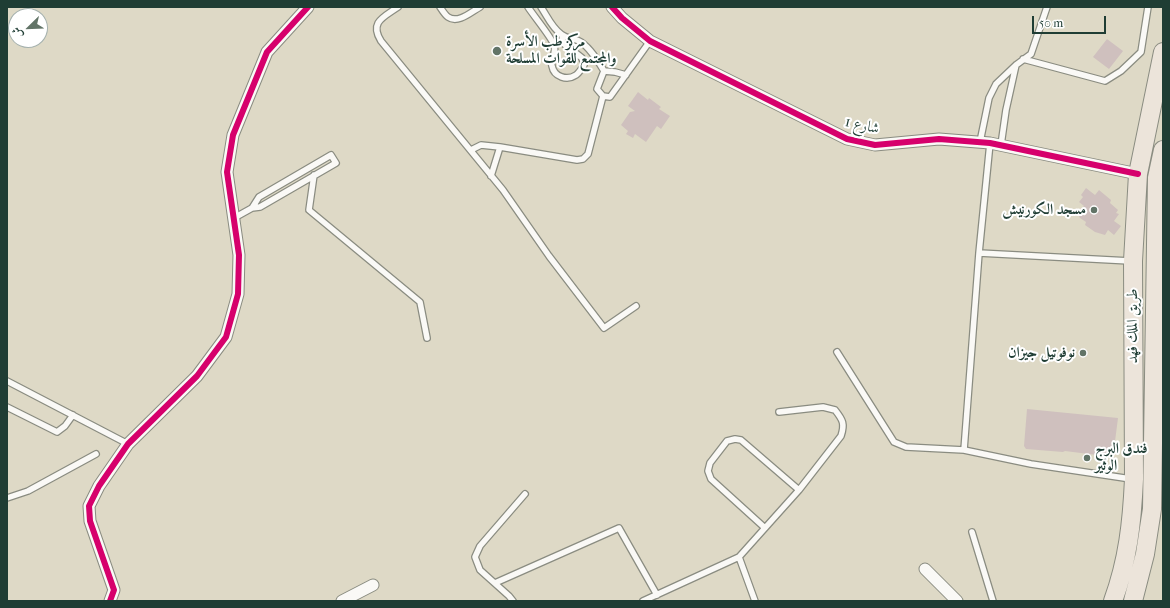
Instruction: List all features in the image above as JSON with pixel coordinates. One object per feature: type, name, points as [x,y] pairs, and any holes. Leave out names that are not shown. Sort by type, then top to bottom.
[{"type":"main road","name":"طريق الملك فهد","points":[[1113,601],[1128,548],[1134,479],[1133,261],[1138,174],[1163,52]]},
{"type":"main road","name":"طريق الملك فهد","points":[[1134,601],[1145,554],[1152,509],[1157,178],[1163,150]]},
{"type":"main road","points":[[1138,174],[1157,178]]},
{"type":"street","points":[[110,601],[114,590],[90,521],[89,506],[100,486],[128,444],[197,376],[226,337],[238,294],[239,255],[227,172],[233,135],[267,52],[308,7]]},
{"type":"street","name":"شارع 1","points":[[612,7],[622,18],[650,41],[847,138],[875,145],[939,138],[990,143],[1138,174]]},
{"type":"street","points":[[925,569],[957,601]]},
{"type":"street","points":[[342,601],[372,585]]},
{"type":"lane","points":[[398,7],[378,22],[376,28],[377,34],[419,89],[491,176],[604,328],[636,306]]},
{"type":"lane","points":[[440,7],[448,17],[455,20],[463,18],[480,7]]},
{"type":"lane","points":[[528,7],[554,44],[555,54],[552,67],[557,75],[567,78],[577,75],[584,65],[582,58],[563,43],[562,35]]},
{"type":"lane","points":[[541,7],[556,30],[562,35],[581,42],[593,53],[604,71]]},
{"type":"lane","points":[[964,450],[979,253],[990,143],[989,98],[996,84],[1023,59],[1031,54],[1046,7]]},
{"type":"lane","points":[[1023,59],[1105,81],[1121,71],[1141,52],[1148,7]]},
{"type":"lane","points":[[604,71],[597,89],[603,96],[610,97],[650,41]]},
{"type":"lane","points":[[990,143],[1006,110],[1016,65]]},
{"type":"lane","points":[[604,71],[615,72],[626,76]]},
{"type":"lane","points":[[470,150],[481,145],[577,160],[583,159],[588,154],[603,96]]},
{"type":"lane","points":[[491,176],[500,147]]},
{"type":"lane","points":[[233,218],[252,208],[260,207],[336,163],[331,155],[259,197],[252,208]]},
{"type":"lane","points":[[314,175],[309,210],[420,302],[427,338]]},
{"type":"lane","points":[[979,253],[1133,261]]},
{"type":"lane","points":[[837,352],[894,442],[906,447],[964,450],[1031,464],[1134,479]]},
{"type":"lane","points":[[7,381],[128,444]]},
{"type":"lane","points":[[7,407],[57,432],[65,426],[73,415]]},
{"type":"lane","points":[[644,601],[739,557],[800,490],[841,436],[844,426],[841,417],[835,410],[823,407],[779,412]]},
{"type":"lane","points":[[765,528],[711,479],[708,471],[710,463],[727,441],[735,439],[741,440],[800,490]]},
{"type":"lane","points":[[7,498],[28,491],[96,454]]},
{"type":"lane","points":[[513,601],[480,570],[475,557],[480,546],[525,494]]},
{"type":"lane","points":[[495,583],[619,528],[657,595]]},
{"type":"lane","points":[[972,532],[993,601]]},
{"type":"lane","points":[[739,557],[755,601]]},
{"type":"building","points":[[1107,39],[1123,51],[1109,69],[1093,57]]},
{"type":"building","points":[[638,92],[648,100],[649,98],[661,107],[659,109],[670,116],[661,129],[657,126],[646,142],[635,134],[633,138],[626,134],[628,131],[621,125],[630,112],[635,111],[628,106]]},
{"type":"building","name":"مسجد الكورنيش","points":[[1086,188],[1095,195],[1099,190],[1111,200],[1110,203],[1118,210],[1116,213],[1119,214],[1114,221],[1121,226],[1114,235],[1108,230],[1105,235],[1095,232],[1085,225],[1086,222],[1080,218],[1078,214],[1084,206],[1079,202],[1083,197],[1081,195]]},
{"type":"building","points":[[1027,409],[1118,418],[1113,457],[1065,451],[1026,449],[1024,446]]},
{"type":"cycle path","points":[[110,601],[114,590],[90,521],[89,506],[99,486],[128,444],[197,376],[226,337],[238,294],[239,255],[227,172],[233,135],[267,52],[308,7]]},
{"type":"cycle path","points":[[612,7],[622,18],[650,41],[847,139],[875,145],[939,139],[990,143],[1138,174]]},
{"type":"place","name":"مركز طب الأسرة والمجتمع للقوات المسلحة","points":[[497,51]]},
{"type":"place","name":"مسجد الكورنيش","points":[[1094,210]]},
{"type":"place","name":"نوفوتيل جيزان","points":[[1083,353]]},
{"type":"place","name":"فندق البرج الوثير","points":[[1087,458]]}]
